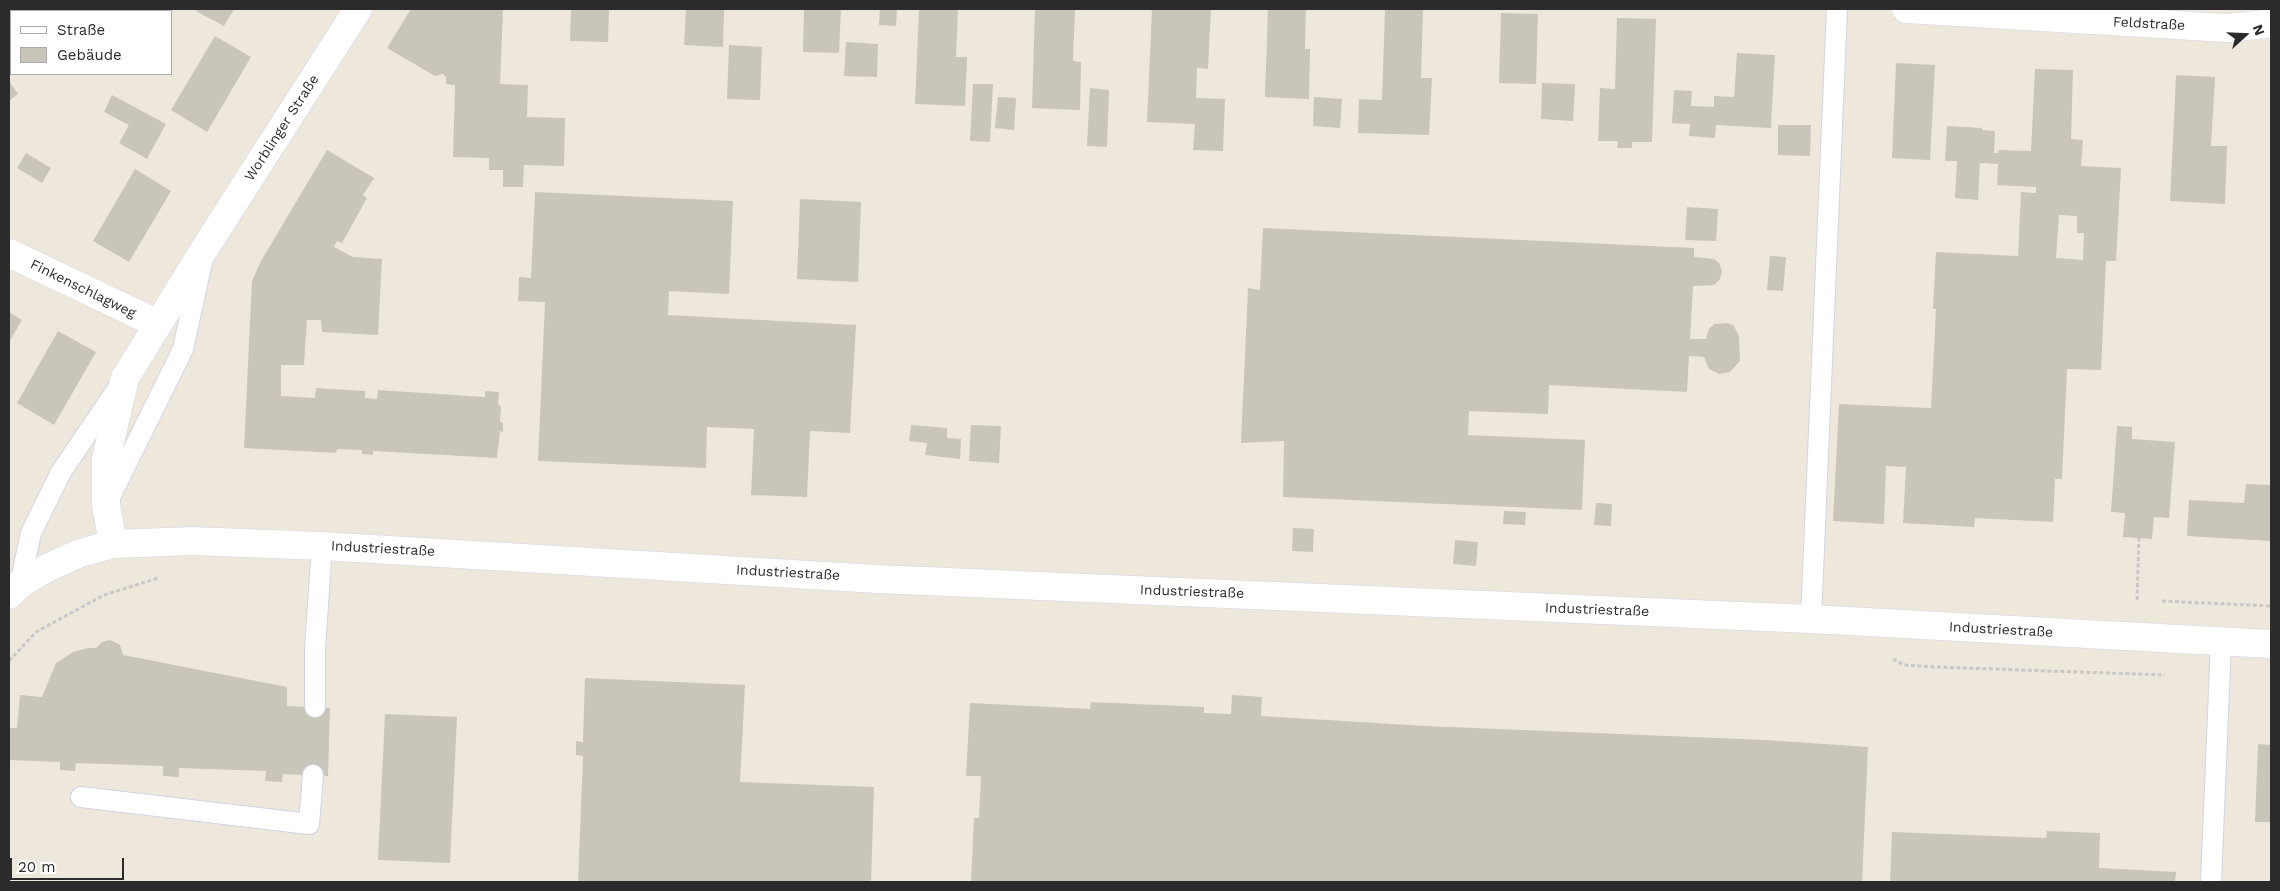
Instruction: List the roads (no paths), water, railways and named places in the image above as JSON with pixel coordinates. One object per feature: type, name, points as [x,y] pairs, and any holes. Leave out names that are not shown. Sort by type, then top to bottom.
[{"type":"street","name":"Worblinger Straße","points":[[14,590],[47,568],[80,553],[113,544],[106,505],[106,459],[125,378],[205,248],[358,9]]},
{"type":"street","name":"Feldstraße","points":[[1906,9],[2228,28],[2266,24],[2271,20]]},
{"type":"street","name":"Finkenschlagweg","points":[[9,253],[158,324]]},
{"type":"street","name":"Industriestraße","points":[[113,544],[192,541],[322,546],[886,579],[1810,619],[2271,644]]},
{"type":"lane","points":[[1810,619],[1837,9]]},
{"type":"lane","name":"Worblinger Straße","points":[[106,505],[183,348],[205,248]]},
{"type":"lane","name":"Worblinger Straße","points":[[14,590],[31,533],[61,472],[125,378]]},
{"type":"lane","points":[[315,707],[316,648],[322,546]]},
{"type":"lane","points":[[2211,882],[2222,642]]},
{"type":"lane","points":[[81,797],[309,824],[313,775]]}]
